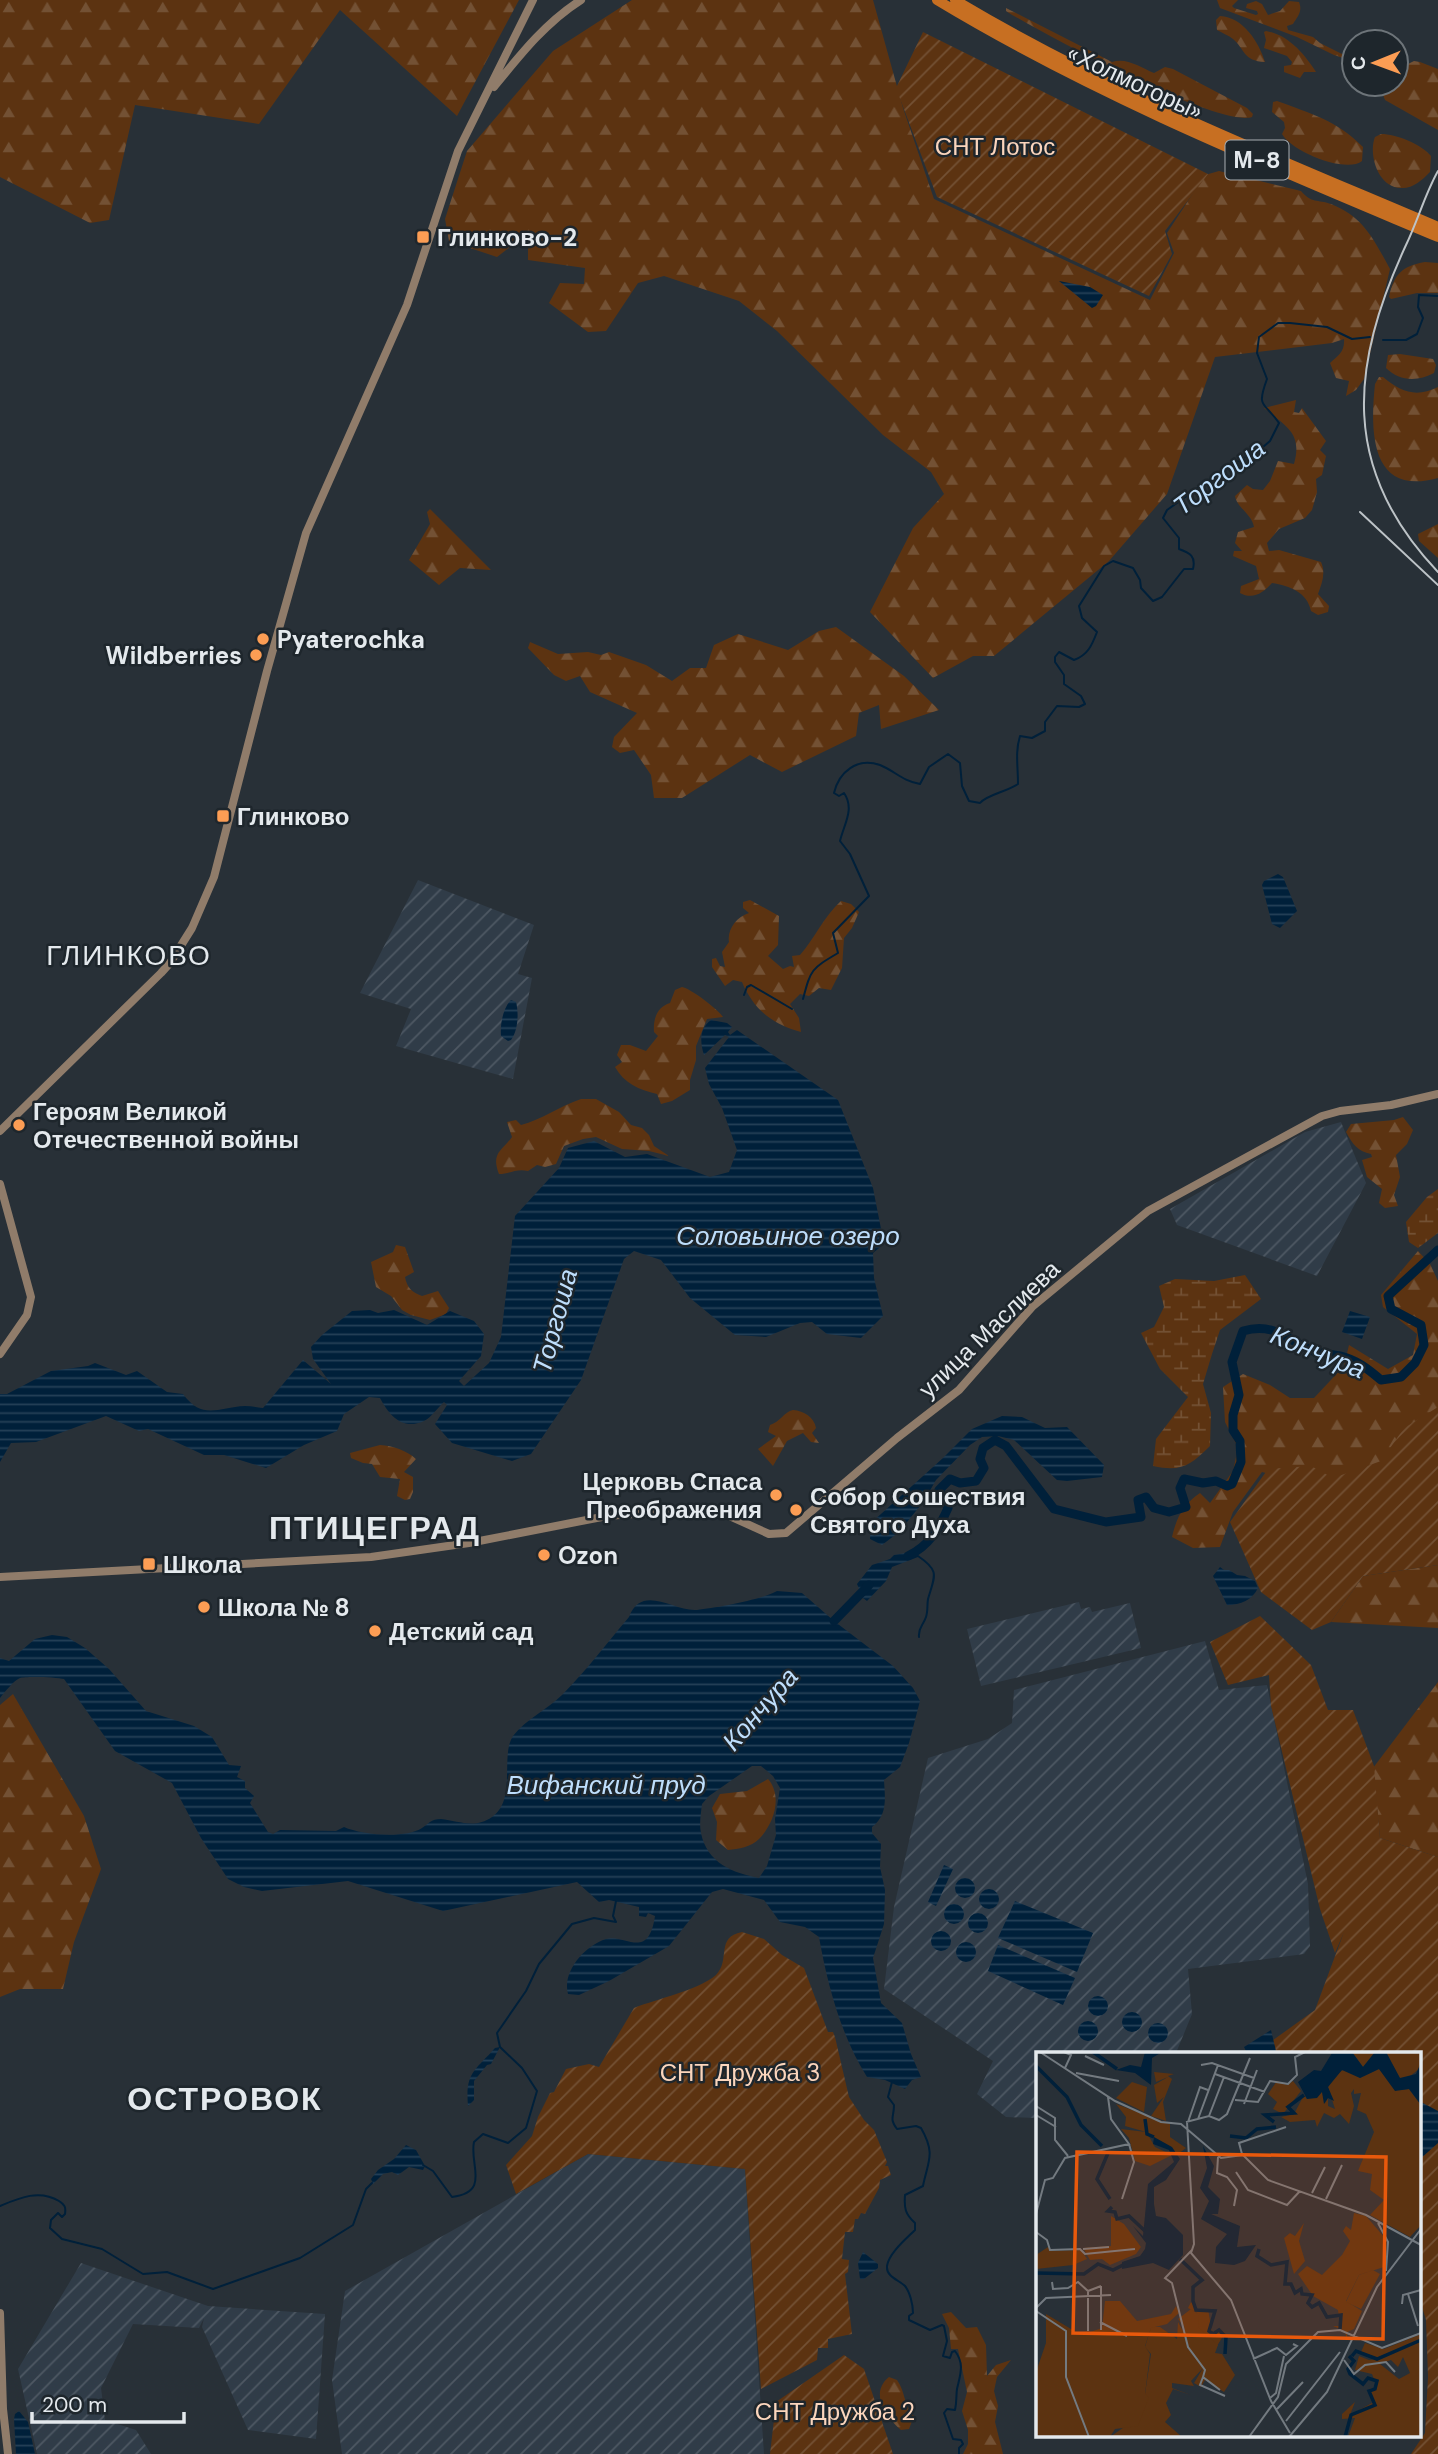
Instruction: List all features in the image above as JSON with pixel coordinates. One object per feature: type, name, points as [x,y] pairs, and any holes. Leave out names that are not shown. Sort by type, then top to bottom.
[{"type":"highway","name":"«Холмогоры»","points":[[937,0],[1027,52],[1141,109],[1438,237]]},
{"type":"highway","name":"«Холмогоры»","points":[[955,0],[1031,44],[1145,100],[1438,227]]},
{"type":"main road","points":[[0,1131],[162,973],[192,928],[216,867],[306,533],[407,305],[458,151],[533,0]]},
{"type":"main road","points":[[485,97],[536,37],[581,0]]},
{"type":"main road","name":"улица Маслиева","points":[[0,1577],[371,1557],[469,1543],[607,1516],[712,1508],[769,1534],[786,1533],[891,1442],[959,1390],[1032,1307],[1155,1207],[1322,1116],[1438,1094]]},
{"type":"main road","points":[[0,1184],[30,1289],[31,1304],[19,1329],[0,1354]]},
{"type":"main road","points":[[0,2313],[2,2409],[8,2454]]},
{"type":"shaded area","points":[[418,880],[534,925],[518,974],[532,978],[513,1079],[396,1046],[411,1009],[360,993]]},
{"type":"shaded area","points":[[1341,1122],[1366,1183],[1317,1276],[1177,1225],[1170,1209],[1305,1132]]},
{"type":"shaded area","points":[[1079,1602],[1081,1609],[1090,1607],[1092,1612],[1130,1603],[1141,1648],[981,1686],[967,1629]]},
{"type":"shaded area","points":[[1205,1641],[1219,1690],[1267,1685],[1308,1884],[1310,1946],[1304,1954],[1188,1969],[1192,2014],[1176,2052],[1036,2052],[1036,2118],[1006,2117],[977,2094],[993,2061],[884,1989],[894,1907],[928,1758],[988,1739],[1012,1723],[1014,1690]]},
{"type":"shaded area","points":[[588,2154],[745,2169],[764,2454],[342,2454],[332,2380],[345,2291]]},
{"type":"shaded area","points":[[81,2263],[208,2306],[325,2314],[316,2439],[248,2430],[202,2327],[204,2318],[199,2328],[133,2324],[101,2388],[105,2420],[136,2430],[151,2454],[37,2454],[18,2369]]},
{"type":"green space","points":[[0,0],[519,0],[457,116],[340,10],[259,124],[135,105],[109,220],[90,223],[0,177]]},
{"type":"green space","points":[[632,0],[873,0],[903,108],[934,199],[1150,300],[1174,253],[1167,233],[1205,175],[1219,171],[1301,191],[1312,200],[1342,209],[1367,230],[1390,269],[1364,379],[1356,390],[1346,396],[1349,381],[1336,378],[1330,363],[1342,350],[1344,339],[1332,343],[1215,357],[1167,494],[1109,561],[994,656],[973,656],[933,678],[870,612],[913,528],[944,494],[931,472],[883,435],[777,331],[739,301],[664,276],[638,283],[606,331],[588,332],[549,303],[560,283],[584,284],[585,268],[528,260],[528,246],[518,241],[497,257],[449,241],[445,219],[467,151],[553,51]]},
{"type":"green space","points":[[1217,0],[1238,0],[1232,6],[1234,8],[1256,15],[1257,11],[1246,8],[1247,4],[1256,1],[1262,4],[1268,15],[1280,11],[1289,1],[1299,2],[1299,14],[1293,24],[1287,26],[1288,30],[1313,37],[1340,53],[1340,57],[1297,37],[1220,8]]},
{"type":"green space","points":[[1006,8],[1112,62],[1128,62],[1154,73],[1165,67],[1173,69],[1247,108],[1253,114],[1252,117],[1233,117],[1170,95],[1058,40],[1009,13]]},
{"type":"green space","points":[[1220,16],[1236,21],[1249,32],[1265,62],[1248,57],[1233,39],[1217,30],[1216,20]]},
{"type":"green space","points":[[1266,31],[1289,41],[1316,72],[1304,72],[1300,78],[1284,72],[1284,66],[1291,65],[1292,62],[1287,56],[1264,48]]},
{"type":"green space","name":"СНТ Лотос","points":[[923,32],[1208,174],[1165,231],[1172,254],[1149,296],[937,197],[896,88]]},
{"type":"green space","points":[[1420,62],[1438,69],[1438,130],[1385,100],[1384,98],[1410,98],[1410,63]]},
{"type":"green space","points":[[1277,101],[1343,130],[1363,147],[1362,161],[1344,165],[1332,163],[1319,159],[1287,141],[1282,134],[1284,122],[1272,112],[1273,102]]},
{"type":"green space","points":[[1381,134],[1408,140],[1427,152],[1431,156],[1430,172],[1410,187],[1394,187],[1387,183],[1381,177],[1374,161],[1373,144],[1375,137]]},
{"type":"green space","points":[[1425,262],[1438,263],[1438,293],[1417,293],[1391,299],[1391,289],[1400,272]]},
{"type":"green space","points":[[1388,355],[1433,359],[1436,365],[1434,373],[1415,379],[1397,376],[1386,368]]},
{"type":"green space","points":[[1379,377],[1409,392],[1423,392],[1438,387],[1438,478],[1416,481],[1399,478],[1387,469],[1379,456],[1373,402],[1375,384]]},
{"type":"green space","points":[[1296,400],[1294,412],[1299,413],[1302,408],[1326,441],[1320,450],[1326,456],[1322,475],[1316,479],[1317,492],[1312,510],[1305,518],[1279,529],[1267,543],[1269,551],[1279,550],[1321,562],[1323,574],[1318,594],[1329,606],[1328,612],[1318,615],[1311,611],[1302,595],[1285,586],[1272,583],[1258,594],[1249,596],[1240,593],[1241,586],[1259,579],[1256,566],[1233,556],[1234,551],[1242,551],[1235,543],[1238,532],[1254,527],[1235,496],[1247,485],[1263,490],[1278,461],[1294,464],[1294,437],[1285,425],[1264,408]]},
{"type":"green space","points":[[430,509],[491,570],[460,568],[439,585],[409,560],[430,524],[427,512]]},
{"type":"green space","points":[[1438,524],[1438,558],[1419,541],[1418,534]]},
{"type":"green space","points":[[836,627],[904,676],[939,710],[881,729],[879,705],[859,713],[856,736],[782,772],[750,755],[682,798],[654,798],[651,775],[634,750],[620,753],[612,747],[614,737],[637,713],[590,692],[580,676],[566,681],[554,675],[528,648],[530,642],[558,654],[588,652],[601,655],[609,652],[646,665],[672,681],[690,668],[706,668],[714,645],[738,634],[788,650],[819,631]]},
{"type":"green space","points":[[750,900],[779,916],[778,945],[768,956],[783,969],[794,967],[792,956],[800,955],[841,901],[851,904],[859,912],[844,938],[842,968],[831,990],[819,988],[809,996],[800,994],[790,1004],[799,1018],[801,1032],[781,1025],[765,1014],[752,1000],[742,982],[733,980],[725,986],[712,967],[712,959],[716,958],[720,966],[725,967],[722,952],[729,942],[729,933],[733,924],[749,913],[743,908],[743,902]]},
{"type":"green space","points":[[682,987],[704,1000],[723,1017],[707,1019],[696,1046],[690,1090],[661,1104],[657,1094],[627,1082],[615,1067],[622,1062],[617,1055],[621,1045],[630,1045],[646,1051],[658,1036],[654,1032],[657,1014],[662,1007],[670,1003],[675,990]]},
{"type":"green space","points":[[581,1099],[596,1099],[619,1112],[631,1125],[642,1128],[654,1146],[669,1156],[622,1149],[596,1137],[564,1146],[556,1164],[545,1167],[537,1165],[528,1171],[499,1174],[497,1157],[512,1137],[507,1122],[516,1120],[521,1125],[528,1123]]},
{"type":"green space","points":[[1403,1117],[1413,1130],[1407,1144],[1396,1155],[1400,1177],[1394,1195],[1398,1206],[1385,1208],[1379,1203],[1382,1189],[1367,1177],[1362,1160],[1372,1157],[1371,1154],[1356,1147],[1346,1132],[1351,1124]]},
{"type":"green space","points":[[1438,1189],[1438,1233],[1418,1248],[1409,1242],[1406,1222],[1427,1197]]},
{"type":"green space","points":[[396,1245],[405,1247],[414,1272],[405,1277],[409,1287],[422,1296],[438,1291],[449,1308],[446,1314],[430,1320],[411,1315],[402,1310],[391,1296],[376,1287],[371,1262],[393,1252]]},
{"type":"green space","points":[[1418,1251],[1430,1264],[1438,1281],[1438,1427],[1384,1482],[1310,1484],[1262,1472],[1233,1512],[1220,1547],[1193,1548],[1172,1537],[1179,1517],[1189,1502],[1200,1493],[1210,1503],[1233,1471],[1238,1448],[1225,1422],[1223,1387],[1243,1374],[1270,1385],[1290,1398],[1314,1398],[1344,1366],[1349,1345],[1388,1369],[1413,1355],[1417,1334],[1383,1307],[1381,1295]]},
{"type":"green space","points":[[1245,1275],[1261,1299],[1220,1330],[1203,1384],[1211,1413],[1210,1446],[1184,1466],[1153,1466],[1156,1439],[1188,1397],[1160,1369],[1141,1333],[1154,1327],[1164,1307],[1159,1286],[1175,1279],[1214,1281]]},
{"type":"green space","points":[[1438,1407],[1438,1565],[1363,1576],[1331,1622],[1312,1630],[1261,1592],[1230,1522],[1268,1469],[1311,1466],[1333,1478],[1381,1461],[1404,1428]]},
{"type":"green space","points":[[793,1410],[805,1413],[811,1418],[816,1428],[812,1433],[819,1443],[811,1442],[803,1433],[787,1441],[773,1466],[758,1449],[776,1436],[768,1432],[770,1425]]},
{"type":"green space","points":[[380,1445],[399,1449],[416,1459],[404,1472],[413,1477],[410,1499],[397,1496],[400,1479],[380,1477],[372,1464],[351,1458],[350,1453]]},
{"type":"green space","points":[[1438,1565],[1438,1628],[1331,1622],[1363,1576]]},
{"type":"green space","points":[[1260,1616],[1311,1665],[1328,1710],[1353,1710],[1374,1766],[1380,1838],[1438,1857],[1438,2454],[1411,2454],[1425,2433],[1428,2377],[1426,2320],[1420,2300],[1420,2052],[1256,2052],[1315,2010],[1344,1932],[1335,1953],[1320,1909],[1271,1706],[1269,1675],[1228,1685],[1210,1642]]},
{"type":"green space","points":[[1438,1682],[1438,1857],[1380,1838],[1373,1768]]},
{"type":"green space","points":[[13,1694],[84,1816],[101,1869],[74,1942],[63,1989],[20,1989],[0,1997],[0,1705]]},
{"type":"green space","points":[[768,1779],[773,1786],[776,1801],[769,1826],[752,1844],[728,1850],[716,1840],[717,1822],[712,1808],[720,1794],[747,1791]]},
{"type":"green space","name":"СНТ Дружба 3","points":[[742,1932],[764,1939],[782,1955],[804,1968],[828,2032],[833,2032],[835,2037],[849,2097],[874,2130],[887,2162],[885,2166],[888,2166],[891,2175],[880,2180],[879,2188],[865,2214],[861,2213],[858,2219],[855,2219],[853,2232],[845,2232],[842,2259],[849,2260],[848,2272],[845,2274],[852,2334],[828,2339],[828,2348],[818,2348],[817,2360],[761,2389],[745,2169],[588,2154],[516,2194],[506,2165],[532,2136],[550,2093],[554,2092],[566,2069],[589,2064],[599,2067],[634,2008],[688,1990],[716,1975],[723,1963],[729,1939]]},
{"type":"green space","points":[[951,2312],[966,2328],[977,2327],[986,2345],[987,2376],[996,2365],[1011,2360],[997,2377],[994,2391],[998,2406],[995,2422],[1003,2454],[963,2454],[968,2444],[968,2430],[962,2411],[967,2392],[958,2349],[951,2349],[949,2328],[942,2314]]},
{"type":"green space","name":"СНТ Дружба 2","points":[[844,2355],[864,2369],[893,2454],[770,2454],[776,2402]]},
{"type":"green space","points":[[889,2377],[897,2380],[914,2416],[909,2429],[901,2430],[882,2405],[880,2390]]},
{"type":"water","points":[[1059,281],[1090,287],[1103,295],[1092,308]]},
{"type":"water","points":[[1278,874],[1283,877],[1297,911],[1280,928],[1272,924],[1262,885],[1264,881]]},
{"type":"water","points":[[511,1000],[516,1002],[517,1022],[515,1032],[508,1041],[501,1036],[501,1026],[504,1012]]},
{"type":"water","name":"Соловьиное озеро","points":[[711,1020],[727,1023],[732,1027],[728,1032],[730,1035],[737,1030],[838,1100],[873,1188],[884,1244],[873,1253],[874,1278],[883,1316],[861,1338],[827,1334],[812,1322],[800,1323],[766,1337],[735,1335],[690,1298],[661,1260],[634,1251],[624,1259],[581,1380],[531,1454],[512,1461],[452,1443],[435,1424],[447,1405],[444,1402],[427,1420],[409,1424],[397,1420],[380,1398],[369,1397],[344,1414],[337,1431],[304,1445],[266,1468],[224,1455],[204,1455],[148,1429],[139,1431],[106,1416],[36,1442],[11,1443],[0,1462],[0,1394],[7,1394],[51,1371],[95,1363],[126,1375],[137,1371],[167,1392],[183,1394],[190,1402],[204,1410],[245,1406],[263,1408],[303,1360],[331,1384],[313,1359],[311,1347],[352,1311],[370,1310],[378,1313],[394,1310],[427,1325],[450,1311],[474,1321],[484,1334],[481,1356],[459,1381],[464,1386],[489,1363],[501,1337],[515,1216],[559,1168],[568,1148],[594,1141],[625,1157],[647,1154],[710,1177],[729,1172],[737,1150],[705,1068],[729,1037],[725,1035],[704,1055],[702,1036],[704,1027]]},
{"type":"water","points":[[1350,1311],[1370,1317],[1362,1339],[1342,1332]]},
{"type":"water","points":[[1002,1416],[1022,1417],[1045,1428],[1067,1427],[1104,1465],[1102,1477],[1057,1480],[1014,1440],[998,1436],[982,1437],[970,1445],[936,1480],[924,1501],[899,1532],[882,1545],[870,1539],[871,1523],[972,1429]]},
{"type":"water","points":[[918,1551],[918,1557],[892,1567],[886,1581],[867,1601],[863,1598],[857,1584],[872,1565],[894,1555]]},
{"type":"water","points":[[1220,1567],[1255,1581],[1258,1588],[1253,1596],[1246,1601],[1227,1605],[1213,1576]]},
{"type":"water","name":"Вифанский пруд","points":[[777,1591],[802,1593],[893,1666],[913,1688],[920,1701],[900,1767],[884,1780],[883,1812],[872,1827],[872,1833],[881,1844],[880,1867],[885,1890],[884,1924],[873,1958],[881,2003],[902,2023],[921,2077],[912,2080],[905,2089],[885,2080],[867,2077],[836,2009],[819,1937],[805,1927],[780,1922],[764,1900],[723,1889],[712,1892],[669,1946],[609,1981],[579,1995],[568,1994],[568,1977],[576,1961],[590,1947],[613,1938],[641,1942],[652,1930],[655,1916],[648,1913],[646,1917],[639,1916],[639,1907],[609,1900],[599,1902],[577,1882],[443,1911],[348,1881],[262,1891],[244,1887],[228,1879],[201,1838],[172,1783],[115,1751],[64,1679],[20,1678],[0,1698],[0,1658],[9,1661],[35,1639],[52,1635],[67,1637],[85,1648],[109,1669],[146,1711],[194,1726],[212,1737],[229,1765],[241,1766],[237,1777],[245,1781],[245,1788],[254,1796],[250,1803],[268,1832],[336,1831],[344,1827],[372,1834],[405,1834],[438,1819],[479,1823],[492,1817],[504,1800],[509,1744],[513,1736],[571,1686],[635,1607],[642,1602],[650,1600],[697,1610],[738,1603]],"holes":[[[752,1766],[761,1766],[773,1776],[780,1788],[775,1819],[776,1835],[767,1866],[759,1878],[740,1873],[715,1859],[704,1843],[700,1822],[702,1804],[709,1796]]]},
{"type":"water","points":[[944,1865],[953,1869],[936,1906],[928,1902]]},
{"type":"water","points":[[965,1878],[972,1881],[975,1888],[972,1895],[965,1898],[958,1895],[955,1888],[958,1881]]},
{"type":"water","points":[[989,1889],[996,1892],[999,1899],[996,1906],[989,1909],[982,1906],[979,1899],[982,1892]]},
{"type":"water","points":[[1015,1901],[1093,1933],[1077,1972],[998,1938]]},
{"type":"water","points":[[954,1904],[961,1907],[964,1914],[961,1921],[954,1924],[947,1921],[944,1914],[947,1907]]},
{"type":"water","points":[[978,1913],[985,1916],[988,1923],[985,1930],[978,1933],[971,1930],[968,1923],[971,1916]]},
{"type":"water","points":[[941,1931],[948,1934],[951,1941],[948,1948],[941,1951],[934,1948],[931,1941],[934,1934]]},
{"type":"water","points":[[966,1942],[973,1945],[976,1952],[973,1959],[966,1962],[959,1959],[956,1952],[959,1945]]},
{"type":"water","points":[[998,1945],[1075,1978],[1063,2005],[988,1971]]},
{"type":"water","points":[[1098,1996],[1105,1999],[1108,2006],[1105,2013],[1098,2016],[1091,2013],[1088,2006],[1091,1999]]},
{"type":"water","points":[[1132,2012],[1139,2015],[1142,2022],[1139,2029],[1132,2032],[1125,2029],[1122,2022],[1125,2015]]},
{"type":"water","points":[[1088,2021],[1095,2024],[1098,2031],[1095,2038],[1088,2041],[1081,2038],[1078,2031],[1081,2024]]},
{"type":"water","points":[[1158,2023],[1165,2026],[1168,2033],[1165,2040],[1158,2043],[1151,2040],[1148,2033],[1151,2026]]},
{"type":"water","points":[[1271,2030],[1276,2051],[1246,2052],[1244,2047]]},
{"type":"water","points":[[500,2047],[491,2064],[487,2065],[474,2081],[474,2100],[468,2106],[468,2086],[473,2073],[495,2048]]},
{"type":"water","points":[[1420,2103],[1438,2111],[1438,2143],[1420,2159]]},
{"type":"water","points":[[406,2145],[416,2150],[425,2166],[423,2170],[409,2167],[398,2175],[392,2172],[383,2174],[373,2184],[371,2179],[378,2170],[394,2159]]},
{"type":"water","points":[[863,2252],[878,2264],[878,2268],[860,2279],[858,2263]]},
{"type":"water","points":[[19,2411],[28,2422],[35,2454],[16,2454],[14,2419]]},
{"type":"waterway","name":"Торгоша","points":[[1383,340],[1406,340],[1417,334],[1423,318],[1418,307],[1419,295],[1438,296]]},
{"type":"waterway","name":"Торгоша","points":[[803,999],[813,971],[838,953],[833,933],[869,896],[850,854],[840,841],[849,805],[844,793],[839,796],[834,793],[836,785],[845,773],[857,765],[872,763],[920,784],[929,767],[948,754],[960,763],[962,786],[969,801],[980,803],[1018,784],[1017,753],[1020,736],[1032,738],[1045,731],[1045,722],[1057,706],[1079,707],[1085,704],[1081,696],[1064,684],[1064,675],[1055,662],[1055,657],[1059,652],[1074,660],[1083,655],[1091,645],[1097,632],[1082,618],[1079,606],[1104,566],[1113,561],[1133,568],[1141,588],[1153,601],[1162,597],[1184,569],[1193,569],[1194,565],[1191,556],[1179,549],[1179,538],[1163,518],[1167,510],[1270,441],[1279,423],[1262,400],[1267,379],[1257,353],[1259,337],[1278,323],[1327,327],[1352,339],[1370,337]]},
{"type":"waterway","name":"Торгоша","points":[[744,995],[747,987],[751,985],[792,1009]]},
{"type":"waterway","name":"Кончура","points":[[908,1556],[928,1542],[948,1508],[939,1490],[950,1479],[960,1483],[976,1481],[984,1468],[980,1459],[983,1448],[995,1440],[1006,1446],[1054,1509],[1106,1522],[1141,1517],[1138,1500],[1146,1497],[1154,1508],[1169,1512],[1186,1507],[1180,1488],[1184,1479],[1203,1483],[1216,1481],[1227,1486],[1232,1484],[1241,1462],[1240,1441],[1233,1430],[1233,1415],[1239,1395],[1232,1362],[1243,1331],[1272,1330],[1313,1351],[1352,1360],[1381,1380],[1401,1377],[1415,1363],[1424,1345],[1421,1325],[1391,1309],[1388,1296],[1438,1250]]},
{"type":"waterway","points":[[918,1556],[930,1566],[934,1574],[927,1615],[919,1637]]},
{"type":"waterway","name":"Кончура","points":[[834,1621],[869,1585]]},
{"type":"waterway","name":"Кончура","points":[[423,2165],[433,2171],[452,2197],[464,2194],[471,2190],[475,2183],[474,2142],[483,2134],[508,2143],[526,2128],[537,2091],[522,2068],[500,2047],[497,2033],[526,1991],[539,1964],[572,1924],[594,1918],[616,1922],[613,1916],[616,1901]]},
{"type":"waterway","points":[[892,2082],[888,2097],[894,2105],[893,2120],[897,2129],[916,2126],[921,2128],[926,2137],[930,2157],[923,2186],[905,2195],[906,2210],[915,2223],[915,2230],[898,2246],[891,2256],[887,2270],[908,2292],[913,2313],[909,2320],[930,2330],[944,2326],[947,2341],[943,2356],[950,2358],[955,2351],[960,2360],[955,2410],[947,2409],[944,2413],[953,2439],[961,2440],[963,2444],[959,2448],[959,2454]]},
{"type":"waterway","name":"Кончура","points":[[0,2206],[29,2196],[52,2197],[65,2208],[62,2217],[58,2213],[51,2220],[50,2228],[62,2239],[102,2249],[143,2274],[167,2272],[213,2289],[300,2258],[353,2225],[366,2189],[372,2183]]},
{"type":"railway","points":[[1438,171],[1387,290],[1374,333],[1366,374],[1364,415],[1370,455],[1384,494],[1406,533],[1438,572]]},
{"type":"railway","points":[[1360,512],[1438,585]]},
{"type":"place","name":"Глинково-2","points":[[423,237]]},
{"type":"place","name":"Pyaterochka","points":[[263,639]]},
{"type":"place","name":"Wildberries","points":[[256,655]]},
{"type":"place","name":"Глинково","points":[[223,816]]},
{"type":"place","name":"Героям Великой Отечественной войны","points":[[19,1125]]},
{"type":"place","name":"Церковь Спаса Преображения","points":[[776,1495]]},
{"type":"place","name":"Собор Сошествия Святого Духа","points":[[796,1510]]},
{"type":"place","name":"Ozon","points":[[544,1555]]},
{"type":"place","name":"Школа","points":[[149,1564]]},
{"type":"place","name":"Школа № 8","points":[[204,1607]]},
{"type":"place","name":"Детский сад","points":[[375,1631]]},
{"type":"district","name":"ГЛИНКОВО","points":[[129,955]]},
{"type":"district","name":"ПТИЦЕГРАД","points":[[375,1528]]},
{"type":"district","name":"ОСТРОВОК","points":[[225,2099]]}]
